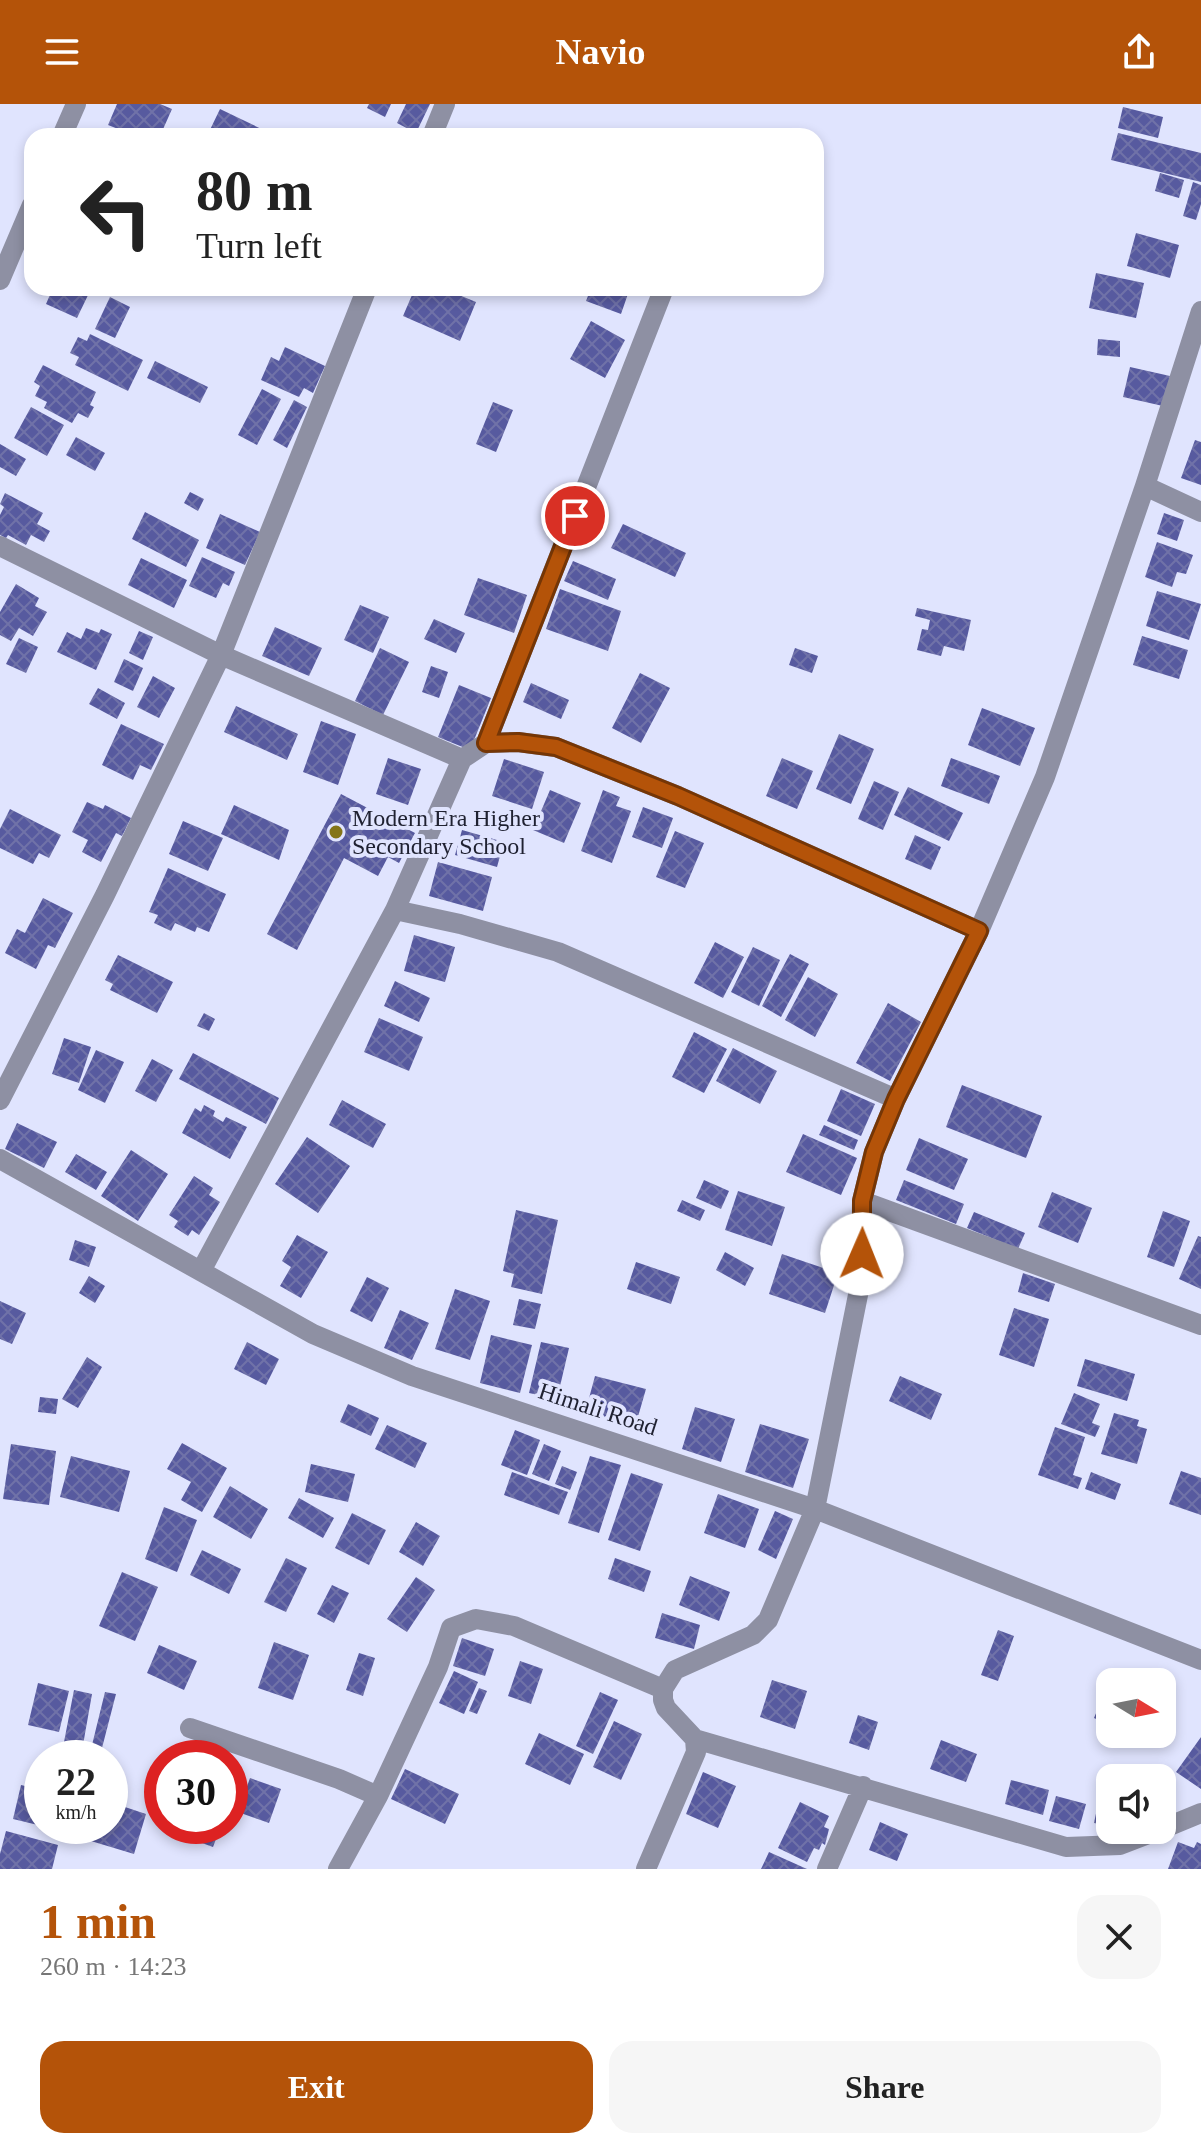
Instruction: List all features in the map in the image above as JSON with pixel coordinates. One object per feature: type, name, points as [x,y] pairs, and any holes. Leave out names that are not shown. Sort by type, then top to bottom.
[{"type":"street","points":[[66,128],[76,104]]},
{"type":"street","points":[[435,128],[445,104]]},
{"type":"street","points":[[0,280],[24,224]]},
{"type":"street","points":[[0,1100],[105,895],[221,655],[364,296]]},
{"type":"street","points":[[486,743],[661,296]]},
{"type":"street","points":[[1122,1844],[1066,1847],[695,1739],[666,1708],[663,1689],[675,1670],[753,1635],[768,1620],[815,1509],[861,1280],[862,1201],[874,1152],[896,1099],[979,931],[1045,777],[1145,486],[1201,311]]},
{"type":"street","points":[[1145,486],[1201,512]]},
{"type":"street","points":[[0,546],[221,655],[462,759]]},
{"type":"street","points":[[201,1271],[395,910],[462,759],[486,743],[518,742],[556,747],[678,796],[979,931]]},
{"type":"street","points":[[395,910],[460,924],[558,952],[896,1099]]},
{"type":"street","name":"Himali Road","points":[[0,1159],[313,1334],[412,1376],[815,1509],[1201,1660]]},
{"type":"street","points":[[862,1201],[1201,1325]]},
{"type":"street","points":[[338,1869],[378,1796],[438,1667],[451,1628],[476,1619],[514,1626],[663,1689]]},
{"type":"street","points":[[190,1728],[339,1779],[378,1796]]},
{"type":"street","points":[[646,1869],[693,1762],[695,1739]]},
{"type":"street","points":[[827,1869],[863,1786]]},
{"type":"street","points":[[1176,1823],[1201,1813]]},
{"type":"building","points":[[117,104],[160,104],[172,109],[164,128],[116,128],[108,125]]},
{"type":"building","points":[[369,104],[391,104],[385,117],[367,108]]},
{"type":"building","points":[[406,104],[430,104],[418,128],[406,128],[397,123]]},
{"type":"building","points":[[1123,107],[1163,117],[1158,138],[1118,128]]},
{"type":"building","points":[[220,109],[259,128],[211,128]]},
{"type":"building","points":[[1118,133],[1201,153],[1201,182],[1111,160]]},
{"type":"building","points":[[1160,173],[1184,180],[1179,198],[1155,191]]},
{"type":"building","points":[[1193,182],[1201,185],[1201,204],[1196,220],[1183,216]]},
{"type":"building","points":[[1136,233],[1179,245],[1170,278],[1127,266]]},
{"type":"building","points":[[1096,273],[1144,283],[1136,318],[1089,308]]},
{"type":"building","points":[[50,296],[88,296],[77,318],[46,304]]},
{"type":"building","points":[[412,296],[461,296],[476,302],[460,341],[403,316]]},
{"type":"building","points":[[588,296],[627,296],[621,314],[586,301]]},
{"type":"building","points":[[110,297],[130,307],[115,338],[95,329]]},
{"type":"building","points":[[591,321],[625,340],[605,378],[570,359]]},
{"type":"building","points":[[90,334],[143,360],[128,391],[75,365],[79,357],[70,353],[78,337],[87,341]]},
{"type":"building","points":[[1098,339],[1120,341],[1120,357],[1097,355]]},
{"type":"building","points":[[285,347],[325,366],[313,393],[304,388],[299,397],[261,380],[271,357],[279,361]]},
{"type":"building","points":[[155,361],[208,387],[200,403],[147,378]]},
{"type":"building","points":[[43,365],[96,392],[90,405],[94,407],[88,418],[78,413],[72,423],[44,408],[47,402],[35,396],[40,386],[34,382]]},
{"type":"building","points":[[1130,367],[1170,376],[1163,406],[1123,397]]},
{"type":"building","points":[[262,389],[281,399],[257,445],[238,435]]},
{"type":"building","points":[[294,400],[307,407],[287,448],[273,440]]},
{"type":"building","points":[[493,402],[513,410],[496,452],[476,444]]},
{"type":"building","points":[[31,407],[64,425],[47,456],[14,438]]},
{"type":"building","points":[[76,437],[105,453],[95,471],[66,455]]},
{"type":"building","points":[[1195,440],[1201,442],[1201,485],[1181,478]]},
{"type":"building","points":[[0,444],[26,459],[16,476],[0,467]]},
{"type":"building","points":[[190,492],[204,499],[198,511],[184,503]]},
{"type":"building","points":[[5,493],[43,513],[37,524],[50,531],[44,542],[31,535],[26,545],[8,535],[6,538],[0,535],[0,515],[4,507],[0,504]]},
{"type":"building","points":[[145,512],[199,540],[186,567],[132,539]]},
{"type":"building","points":[[1164,513],[1184,520],[1177,541],[1157,534]]},
{"type":"building","points":[[220,514],[260,532],[245,565],[206,548]]},
{"type":"building","points":[[623,524],[686,553],[675,577],[611,548]]},
{"type":"building","points":[[1157,542],[1193,555],[1186,574],[1177,572],[1172,587],[1145,577]]},
{"type":"building","points":[[202,557],[235,572],[229,586],[223,583],[216,598],[189,586]]},
{"type":"building","points":[[141,558],[187,580],[174,608],[128,585]]},
{"type":"building","points":[[573,561],[616,579],[608,600],[564,581]]},
{"type":"building","points":[[478,578],[527,595],[514,633],[464,615]]},
{"type":"building","points":[[16,584],[39,598],[35,606],[47,612],[33,636],[19,628],[11,641],[0,635],[0,612]]},
{"type":"building","points":[[560,589],[621,611],[608,651],[546,629]]},
{"type":"building","points":[[1157,591],[1201,604],[1189,640],[1146,626]]},
{"type":"building","points":[[360,605],[389,617],[373,653],[344,640]]},
{"type":"building","points":[[917,608],[971,620],[964,651],[944,646],[941,656],[917,650],[922,629],[928,630],[930,620],[915,616]]},
{"type":"building","points":[[434,619],[465,633],[456,653],[424,639]]},
{"type":"building","points":[[275,627],[322,648],[309,676],[262,656]]},
{"type":"building","points":[[86,628],[112,634],[96,670],[57,652],[67,632],[81,639]]},
{"type":"building","points":[[139,631],[153,637],[143,660],[129,653]]},
{"type":"building","points":[[1142,636],[1188,650],[1179,679],[1133,665]]},
{"type":"building","points":[[19,638],[38,647],[26,673],[6,664]]},
{"type":"building","points":[[380,648],[409,662],[383,715],[355,701]]},
{"type":"building","points":[[795,648],[818,656],[812,673],[789,665]]},
{"type":"building","points":[[124,659],[143,668],[133,691],[114,682]]},
{"type":"building","points":[[431,666],[448,672],[439,698],[422,692]]},
{"type":"building","points":[[640,673],[670,688],[641,743],[612,728]]},
{"type":"building","points":[[153,676],[175,688],[159,718],[137,707]]},
{"type":"building","points":[[531,683],[569,700],[561,719],[523,702]]},
{"type":"building","points":[[459,685],[491,698],[470,750],[438,737]]},
{"type":"building","points":[[98,688],[125,703],[117,719],[89,704]]},
{"type":"building","points":[[236,706],[298,734],[287,760],[224,732]]},
{"type":"building","points":[[982,708],[1035,728],[1020,766],[968,745]]},
{"type":"building","points":[[321,721],[356,734],[338,785],[303,772]]},
{"type":"building","points":[[121,724],[164,744],[151,770],[140,765],[133,780],[102,765]]},
{"type":"building","points":[[839,734],[874,749],[851,804],[816,789]]},
{"type":"building","points":[[388,758],[421,769],[408,805],[376,794]]},
{"type":"building","points":[[782,758],[813,771],[797,809],[766,796]]},
{"type":"building","points":[[951,758],[1000,776],[989,804],[941,786]]},
{"type":"building","points":[[504,759],[544,772],[532,809],[492,796]]},
{"type":"building","points":[[874,781],[899,792],[883,830],[858,819]]},
{"type":"building","points":[[908,787],[963,813],[949,841],[894,815]]},
{"type":"building","points":[[550,790],[581,803],[564,843],[533,830]]},
{"type":"building","points":[[603,790],[620,797],[616,806],[631,811],[612,863],[581,851]]},
{"type":"building","points":[[341,794],[415,833],[399,863],[388,857],[378,876],[344,858],[297,950],[267,934]]},
{"type":"building","points":[[87,802],[103,809],[105,805],[131,818],[122,836],[116,833],[101,862],[82,852],[88,840],[72,832]]},
{"type":"building","points":[[234,805],[289,830],[279,860],[221,834]]},
{"type":"building","points":[[643,807],[673,818],[662,848],[632,837]]},
{"type":"building","points":[[10,809],[61,835],[49,858],[39,853],[33,864],[0,848],[0,829]]},
{"type":"building","points":[[183,821],[223,838],[208,871],[169,854]]},
{"type":"building","points":[[462,830],[504,842],[497,867],[455,855]]},
{"type":"building","points":[[675,831],[704,843],[685,888],[656,877]]},
{"type":"building","points":[[915,835],[941,847],[931,870],[905,859]]},
{"type":"building","points":[[438,862],[492,877],[483,911],[429,896]]},
{"type":"building","points":[[168,868],[226,894],[209,932],[197,927],[195,932],[175,923],[171,931],[154,923],[158,915],[149,912]]},
{"type":"building","points":[[43,898],[73,913],[55,948],[48,945],[36,969],[5,953],[17,929],[25,933]]},
{"type":"building","points":[[414,935],[455,947],[445,982],[404,971]]},
{"type":"building","points":[[715,942],[744,957],[723,998],[694,983]]},
{"type":"building","points":[[753,947],[780,960],[759,1006],[731,992]]},
{"type":"building","points":[[790,954],[809,964],[781,1017],[762,1006]]},
{"type":"building","points":[[118,955],[173,982],[157,1013],[110,990],[113,984],[105,980]]},
{"type":"building","points":[[808,977],[838,994],[815,1037],[785,1020]]},
{"type":"building","points":[[395,981],[430,998],[419,1022],[384,1006]]},
{"type":"building","points":[[888,1003],[921,1022],[890,1081],[856,1063]]},
{"type":"building","points":[[204,1013],[215,1019],[209,1031],[197,1026]]},
{"type":"building","points":[[379,1018],[423,1037],[409,1071],[364,1052]]},
{"type":"building","points":[[694,1032],[727,1049],[704,1093],[672,1077]]},
{"type":"building","points":[[64,1038],[91,1047],[79,1083],[52,1074]]},
{"type":"building","points":[[733,1048],[777,1071],[760,1104],[716,1081]]},
{"type":"building","points":[[96,1050],[124,1062],[105,1103],[78,1090]]},
{"type":"building","points":[[193,1053],[279,1098],[266,1124],[179,1079]]},
{"type":"building","points":[[152,1059],[173,1070],[156,1102],[135,1091]]},
{"type":"building","points":[[962,1085],[1042,1116],[1026,1158],[946,1127]]},
{"type":"building","points":[[841,1089],[875,1104],[861,1136],[827,1121]]},
{"type":"building","points":[[342,1100],[386,1124],[373,1148],[329,1125]]},
{"type":"building","points":[[204,1105],[215,1111],[213,1116],[223,1122],[226,1117],[247,1127],[230,1159],[182,1133],[195,1108],[201,1112]]},
{"type":"building","points":[[17,1123],[57,1142],[44,1168],[5,1149]]},
{"type":"building","points":[[824,1125],[858,1140],[854,1150],[819,1135]]},
{"type":"building","points":[[803,1134],[857,1158],[841,1195],[786,1172]]},
{"type":"building","points":[[307,1137],[350,1166],[318,1213],[275,1184]]},
{"type":"building","points":[[919,1138],[968,1159],[954,1190],[906,1170]]},
{"type":"building","points":[[131,1150],[168,1174],[138,1221],[101,1196]]},
{"type":"building","points":[[76,1154],[107,1172],[96,1190],[65,1172]]},
{"type":"building","points":[[194,1176],[213,1188],[209,1195],[220,1202],[199,1235],[192,1230],[188,1236],[174,1227],[178,1221],[169,1215]]},
{"type":"building","points":[[704,1180],[729,1191],[721,1209],[696,1198]]},
{"type":"building","points":[[904,1180],[964,1204],[956,1224],[896,1200]]},
{"type":"building","points":[[738,1191],[785,1207],[772,1246],[725,1230]]},
{"type":"building","points":[[1052,1192],[1092,1208],[1078,1243],[1038,1227]]},
{"type":"building","points":[[682,1200],[705,1210],[700,1221],[677,1211]]},
{"type":"building","points":[[516,1210],[558,1220],[542,1294],[511,1287],[514,1274],[503,1271]]},
{"type":"building","points":[[1163,1211],[1190,1221],[1174,1267],[1147,1257]]},
{"type":"building","points":[[974,1212],[1025,1233],[1018,1249],[967,1228]]},
{"type":"building","points":[[297,1235],[328,1252],[301,1298],[280,1286],[291,1267],[282,1261]]},
{"type":"building","points":[[1198,1236],[1201,1237],[1201,1289],[1179,1279]]},
{"type":"building","points":[[75,1240],[96,1247],[89,1267],[69,1260]]},
{"type":"building","points":[[725,1252],[754,1268],[745,1286],[716,1270]]},
{"type":"building","points":[[782,1254],[838,1273],[825,1313],[769,1294]]},
{"type":"building","points":[[636,1262],[680,1277],[671,1304],[627,1289]]},
{"type":"building","points":[[1023,1273],[1055,1284],[1049,1302],[1018,1292]]},
{"type":"building","points":[[89,1276],[105,1286],[95,1303],[79,1293]]},
{"type":"building","points":[[367,1277],[389,1288],[372,1322],[350,1311]]},
{"type":"building","points":[[455,1289],[490,1301],[470,1360],[435,1349]]},
{"type":"building","points":[[519,1299],[541,1304],[535,1329],[513,1325]]},
{"type":"building","points":[[0,1301],[26,1313],[12,1344],[0,1339]]},
{"type":"building","points":[[1014,1308],[1049,1319],[1034,1367],[999,1355]]},
{"type":"building","points":[[400,1310],[429,1323],[412,1360],[384,1348]]},
{"type":"building","points":[[491,1335],[532,1345],[520,1393],[480,1383]]},
{"type":"building","points":[[247,1342],[279,1359],[266,1385],[234,1369]]},
{"type":"building","points":[[541,1342],[569,1348],[557,1399],[529,1393]]},
{"type":"building","points":[[87,1357],[102,1367],[78,1408],[62,1399]]},
{"type":"building","points":[[1085,1359],[1135,1374],[1127,1401],[1077,1386]]},
{"type":"building","points":[[595,1376],[646,1389],[635,1427],[585,1413]]},
{"type":"building","points":[[900,1376],[942,1394],[931,1420],[889,1401]]},
{"type":"building","points":[[1074,1393],[1100,1404],[1092,1423],[1100,1426],[1095,1437],[1061,1424]]},
{"type":"building","points":[[40,1397],[58,1399],[56,1414],[38,1412]]},
{"type":"building","points":[[348,1404],[379,1418],[371,1436],[340,1422]]},
{"type":"building","points":[[695,1407],[735,1419],[721,1462],[682,1449]]},
{"type":"building","points":[[1114,1413],[1139,1420],[1137,1426],[1147,1429],[1137,1464],[1101,1454]]},
{"type":"building","points":[[760,1424],[809,1439],[793,1488],[745,1472]]},
{"type":"building","points":[[387,1425],[427,1443],[415,1468],[375,1449]]},
{"type":"building","points":[[1055,1427],[1085,1437],[1073,1475],[1082,1478],[1078,1489],[1038,1475]]},
{"type":"building","points":[[515,1430],[540,1440],[527,1475],[501,1465]]},
{"type":"building","points":[[182,1443],[227,1468],[202,1512],[181,1500],[191,1482],[167,1469]]},
{"type":"building","points":[[11,1444],[56,1451],[49,1505],[3,1499]]},
{"type":"building","points":[[544,1444],[561,1451],[549,1481],[532,1474]]},
{"type":"building","points":[[71,1456],[130,1471],[119,1512],[60,1497]]},
{"type":"building","points":[[590,1456],[621,1465],[599,1533],[568,1523]]},
{"type":"building","points":[[311,1464],[355,1474],[348,1502],[305,1492]]},
{"type":"building","points":[[562,1466],[577,1472],[570,1490],[555,1484]]},
{"type":"building","points":[[1181,1471],[1201,1478],[1201,1515],[1169,1504]]},
{"type":"building","points":[[512,1472],[568,1492],[559,1515],[504,1495]]},
{"type":"building","points":[[1091,1472],[1121,1484],[1115,1500],[1085,1489]]},
{"type":"building","points":[[631,1473],[663,1484],[640,1551],[608,1540]]},
{"type":"building","points":[[230,1486],[268,1509],[251,1539],[213,1517]]},
{"type":"building","points":[[718,1494],[759,1509],[745,1548],[704,1533]]},
{"type":"building","points":[[299,1498],[334,1518],[323,1538],[288,1518]]},
{"type":"building","points":[[164,1507],[197,1520],[177,1572],[145,1559]]},
{"type":"building","points":[[775,1511],[793,1519],[776,1559],[758,1550]]},
{"type":"building","points":[[352,1513],[386,1530],[369,1565],[335,1548]]},
{"type":"building","points":[[416,1522],[440,1536],[423,1566],[399,1552]]},
{"type":"building","points":[[202,1550],[241,1569],[229,1594],[190,1575]]},
{"type":"building","points":[[286,1558],[307,1568],[286,1612],[264,1602]]},
{"type":"building","points":[[615,1558],[651,1571],[644,1592],[608,1579]]},
{"type":"building","points":[[122,1572],[158,1587],[135,1641],[99,1626]]},
{"type":"building","points":[[690,1576],[730,1592],[719,1621],[679,1605]]},
{"type":"building","points":[[416,1577],[435,1590],[407,1632],[387,1619]]},
{"type":"building","points":[[332,1585],[349,1593],[334,1623],[317,1614]]},
{"type":"building","points":[[662,1613],[700,1625],[694,1649],[655,1638]]},
{"type":"building","points":[[998,1630],[1014,1636],[998,1681],[981,1675]]},
{"type":"building","points":[[462,1638],[494,1649],[485,1676],[453,1666]]},
{"type":"building","points":[[274,1642],[309,1655],[293,1700],[258,1688]]},
{"type":"building","points":[[159,1645],[197,1661],[184,1690],[147,1673]]},
{"type":"building","points":[[359,1653],[375,1658],[363,1696],[346,1690]]},
{"type":"building","points":[[520,1661],[543,1669],[531,1704],[508,1696]]},
{"type":"building","points":[[454,1671],[478,1682],[464,1714],[439,1703]]},
{"type":"building","points":[[772,1680],[807,1691],[795,1729],[760,1717]]},
{"type":"building","points":[[38,1683],[69,1691],[59,1732],[28,1725]]},
{"type":"building","points":[[479,1688],[487,1691],[477,1714],[469,1711]]},
{"type":"building","points":[[74,1690],[92,1694],[84,1740],[64,1740]]},
{"type":"building","points":[[105,1692],[116,1694],[104,1740],[93,1740]]},
{"type":"building","points":[[600,1692],[618,1700],[593,1754],[576,1746]]},
{"type":"building","points":[[858,1715],[878,1722],[869,1750],[849,1743]]},
{"type":"building","points":[[614,1721],[642,1734],[621,1780],[593,1767]]},
{"type":"building","points":[[539,1733],[584,1754],[570,1785],[525,1764]]},
{"type":"building","points":[[1201,1737],[1201,1789],[1176,1772]]},
{"type":"building","points":[[941,1740],[977,1754],[966,1782],[930,1769]]},
{"type":"building","points":[[405,1769],[459,1794],[445,1824],[391,1799]]},
{"type":"building","points":[[703,1772],[736,1786],[718,1828],[686,1814]]},
{"type":"building","points":[[250,1778],[281,1789],[269,1823],[248,1816]]},
{"type":"building","points":[[1011,1780],[1049,1790],[1043,1815],[1005,1804]]},
{"type":"building","points":[[21,1785],[24,1786],[24,1822],[13,1819]]},
{"type":"building","points":[[1056,1796],[1086,1804],[1079,1829],[1049,1821]]},
{"type":"building","points":[[800,1802],[829,1816],[824,1827],[829,1829],[825,1845],[822,1843],[819,1850],[814,1848],[807,1862],[778,1848]]},
{"type":"building","points":[[128,1808],[144,1813],[134,1854],[101,1844],[128,1844]]},
{"type":"building","points":[[880,1822],[908,1834],[897,1861],[869,1850]]},
{"type":"building","points":[[6,1831],[24,1836],[24,1844],[58,1845],[52,1869],[0,1869]]},
{"type":"building","points":[[1178,1842],[1194,1848],[1197,1842],[1201,1844],[1201,1869],[1168,1869]]},
{"type":"building","points":[[769,1852],[807,1869],[761,1869]]},
{"type":"place","name":"Modern Era Higher Secondary School","points":[[336,832]]},
{"type":"route","points":[[575,516],[486,743],[518,742],[556,747],[678,796],[979,931],[896,1099],[874,1152],[862,1201],[862,1254]]}]
